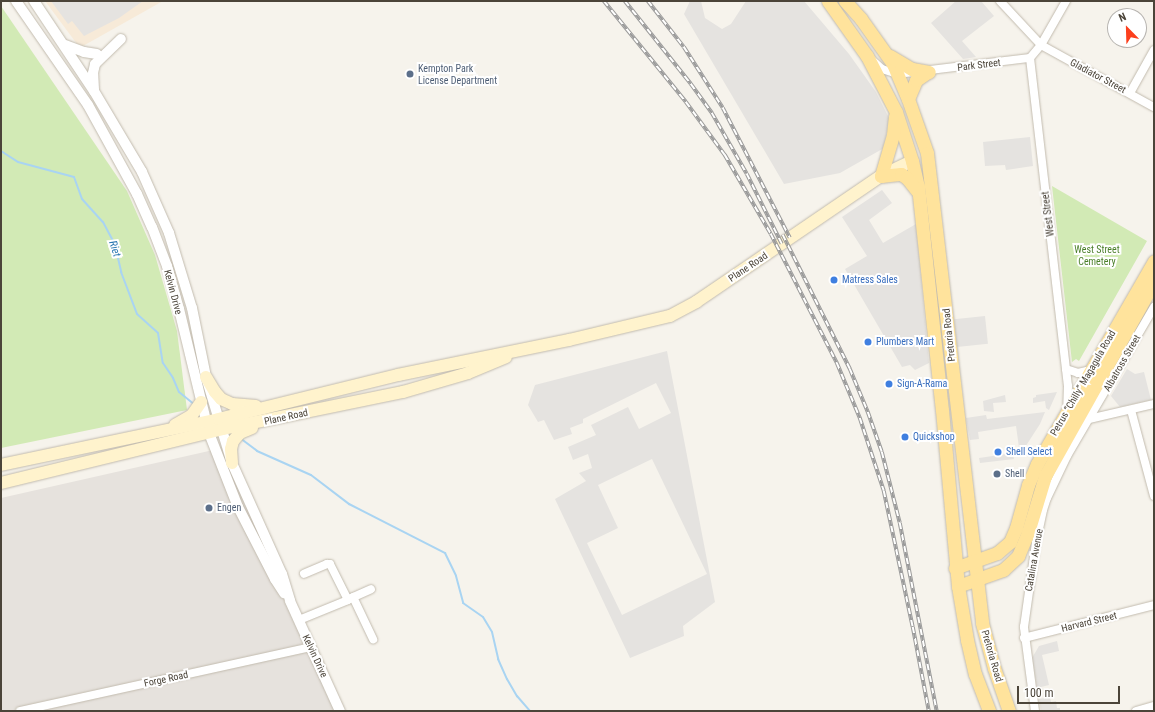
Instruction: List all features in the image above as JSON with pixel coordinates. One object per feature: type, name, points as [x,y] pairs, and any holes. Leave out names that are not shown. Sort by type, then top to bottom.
[{"type":"main road","name":"Pretoria Road","points":[[828,1],[867,56],[896,112],[912,160],[919,194],[942,410],[955,568],[966,640],[975,674],[989,711]]},
{"type":"main road","name":"Pretoria Road","points":[[846,1],[884,51],[898,74],[927,153],[982,622],[990,653],[1009,711]]},
{"type":"main road","points":[[884,51],[907,67],[929,72]]},
{"type":"main road","points":[[908,99],[916,80],[929,72]]},
{"type":"main road","points":[[896,112],[893,136],[881,176],[901,174],[912,183],[919,194]]},
{"type":"main road","points":[[919,128],[917,146],[912,160],[922,163],[930,173]]},
{"type":"main road","name":"Plane Road","points":[[1,483],[220,424],[275,406],[398,375],[654,321],[684,309],[881,176],[912,160]]},
{"type":"main road","name":"Petrus “Chilly” Magagula Road","points":[[955,568],[997,553],[1006,546],[1012,538],[1028,485],[1037,464],[1066,411],[1154,260]]},
{"type":"main road","name":"Petrus “Chilly” Magagula Road","points":[[976,580],[1003,570],[1018,556],[1026,538],[1041,485],[1154,282]]},
{"type":"main road","name":"Plane Road","points":[[220,424],[266,421],[403,392],[468,373],[515,354],[569,340]]},
{"type":"main road","points":[[206,377],[215,392],[222,399],[232,404],[245,407],[275,406]]},
{"type":"main road","points":[[323,395],[374,390],[400,384]]},
{"type":"main road","points":[[162,432],[192,415],[201,402]]},
{"type":"main road","points":[[942,410],[957,412]]},
{"type":"main road","points":[[232,463],[231,449],[235,437],[245,430],[266,421]]},
{"type":"main road","name":"Plane Road","points":[[1,465],[162,432],[208,427]]},
{"type":"main road","points":[[973,543],[985,552],[997,553]]},
{"type":"main road","points":[[958,586],[976,580]]},
{"type":"street","name":"Kelvin Drive","points":[[16,1],[88,105],[137,194],[167,266],[208,427],[238,507],[275,579],[290,601]]},
{"type":"street","name":"Kelvin Drive","points":[[34,1],[65,45],[142,172],[169,233],[192,308],[206,377],[232,463],[282,574],[290,601],[340,711]]},
{"type":"street","points":[[1000,1],[1041,45]]},
{"type":"street","points":[[1030,58],[1041,45],[1066,1]]},
{"type":"street","points":[[94,91],[92,73],[95,64],[121,39]]},
{"type":"street","points":[[65,45],[80,51],[97,54]]},
{"type":"street","name":"Gladiator Street","points":[[1041,45],[1154,107]]},
{"type":"street","points":[[1130,93],[1154,50]]},
{"type":"street","name":"Park Street","points":[[867,56],[882,69],[898,74],[929,72],[1030,58]]},
{"type":"street","name":"West Street","points":[[1030,58],[1068,386],[1066,411]]},
{"type":"street","name":"Albatross Street","points":[[1089,419],[1154,307]]},
{"type":"street","points":[[1066,369],[1078,373],[1088,371],[1093,367]]},
{"type":"street","points":[[1089,419],[1154,404]]},
{"type":"street","points":[[1131,410],[1154,496]]},
{"type":"street","name":"Catalina Avenue","points":[[1035,711],[1024,638],[1025,617],[1036,543],[1047,498],[1089,419]]},
{"type":"street","points":[[304,574],[330,564],[373,639]]},
{"type":"street","points":[[299,620],[371,589]]},
{"type":"street","name":"Harvard Street","points":[[1024,638],[1154,605]]},
{"type":"street","name":"Forge Road","points":[[20,711],[311,647]]},
{"type":"street","points":[[1136,711],[1154,706]]},
{"type":"shaded area","points":[[45,1],[163,1],[83,46],[77,44]]},
{"type":"shaded area","points":[[51,1],[143,1],[119,18],[84,36],[72,21],[68,24]]},
{"type":"shaded area","points":[[690,1],[701,1],[705,18],[722,29],[731,24],[746,1],[804,1],[849,54],[876,92],[889,118],[884,148],[840,173],[784,184],[684,14]]},
{"type":"shaded area","points":[[956,1],[981,1],[994,16],[962,41],[976,57],[963,59],[931,23]]},
{"type":"shaded area","points":[[1030,137],[1033,166],[1006,170],[1005,165],[985,166],[983,142]]},
{"type":"shaded area","points":[[882,190],[892,203],[869,220],[883,243],[916,224],[929,363],[915,370],[910,365],[902,367],[845,269],[867,256],[842,217]]},
{"type":"shaded area","points":[[985,316],[988,344],[957,347],[954,319]]},
{"type":"shaded area","points":[[667,351],[715,602],[683,626],[684,636],[630,658],[555,499],[586,481],[579,473],[592,468],[588,454],[573,460],[568,447],[596,435],[591,425],[628,407],[639,429],[671,413],[656,383],[583,419],[583,423],[570,428],[572,434],[554,440],[544,420],[538,422],[528,405],[535,385]],"holes":[[[652,459],[707,574],[622,615],[587,543],[618,528],[598,485]]]},
{"type":"shaded area","points":[[1127,369],[1135,374],[1144,372],[1151,400],[1120,407],[1111,396]]},
{"type":"shaded area","points":[[1057,392],[1049,410],[1046,408],[1045,401],[1033,403],[1033,398],[1036,397],[1036,395]]},
{"type":"shaded area","points":[[1005,395],[1006,402],[993,403],[994,412],[984,411],[983,401]]},
{"type":"shaded area","points":[[1045,412],[1040,424],[1020,455],[1016,426],[978,432],[979,439],[970,440],[966,418],[986,415],[987,419]]},
{"type":"shaded area","points":[[231,446],[336,711],[1,711],[1,498]]},
{"type":"shaded area","points":[[1013,453],[1014,459],[980,463],[979,458]]},
{"type":"shaded area","points":[[1057,641],[1059,651],[1042,655],[1049,685],[1037,688],[1032,658],[1039,646]]},
{"type":"shaded area","points":[[1050,697],[1051,702],[1056,701],[1057,708],[1060,708],[1060,711],[1041,711],[1039,699]]},
{"type":"green space","points":[[1,6],[127,191],[155,255],[177,331],[187,410],[1,448]]},
{"type":"green space","name":"West Street Cemetery","points":[[1052,186],[1147,241],[1079,361],[1076,359],[1072,362]]},
{"type":"waterway","name":"Riet","points":[[1,151],[18,162],[74,177],[82,199],[103,222],[115,245],[121,272],[137,314],[158,333],[163,363],[173,378],[179,392],[195,405]]},
{"type":"waterway","points":[[240,438],[257,451],[311,475],[349,504],[445,553],[456,576],[463,603],[483,617],[492,632],[498,659],[507,679],[517,696],[530,711]]},
{"type":"railway","points":[[604,1],[686,102],[725,155],[771,234],[837,363],[860,418],[884,491],[929,711]]},
{"type":"railway","points":[[625,1],[691,84],[712,113],[747,174],[782,244]]},
{"type":"railway","points":[[648,1],[684,47],[723,108],[790,238]]},
{"type":"railway","points":[[783,235],[850,369],[868,412],[882,452],[900,523],[937,711]]},
{"type":"place","name":"Kempton Park License Department","points":[[410,74]]},
{"type":"place","name":"Matress Sales","points":[[834,280]]},
{"type":"place","name":"Plumbers Mart","points":[[868,342]]},
{"type":"place","name":"Sign-A-Rama","points":[[889,384]]},
{"type":"place","name":"Quickshop","points":[[905,437]]},
{"type":"place","name":"Shell Select","points":[[998,452]]},
{"type":"place","name":"Shell","points":[[997,474]]},
{"type":"place","name":"Engen","points":[[209,508]]}]
